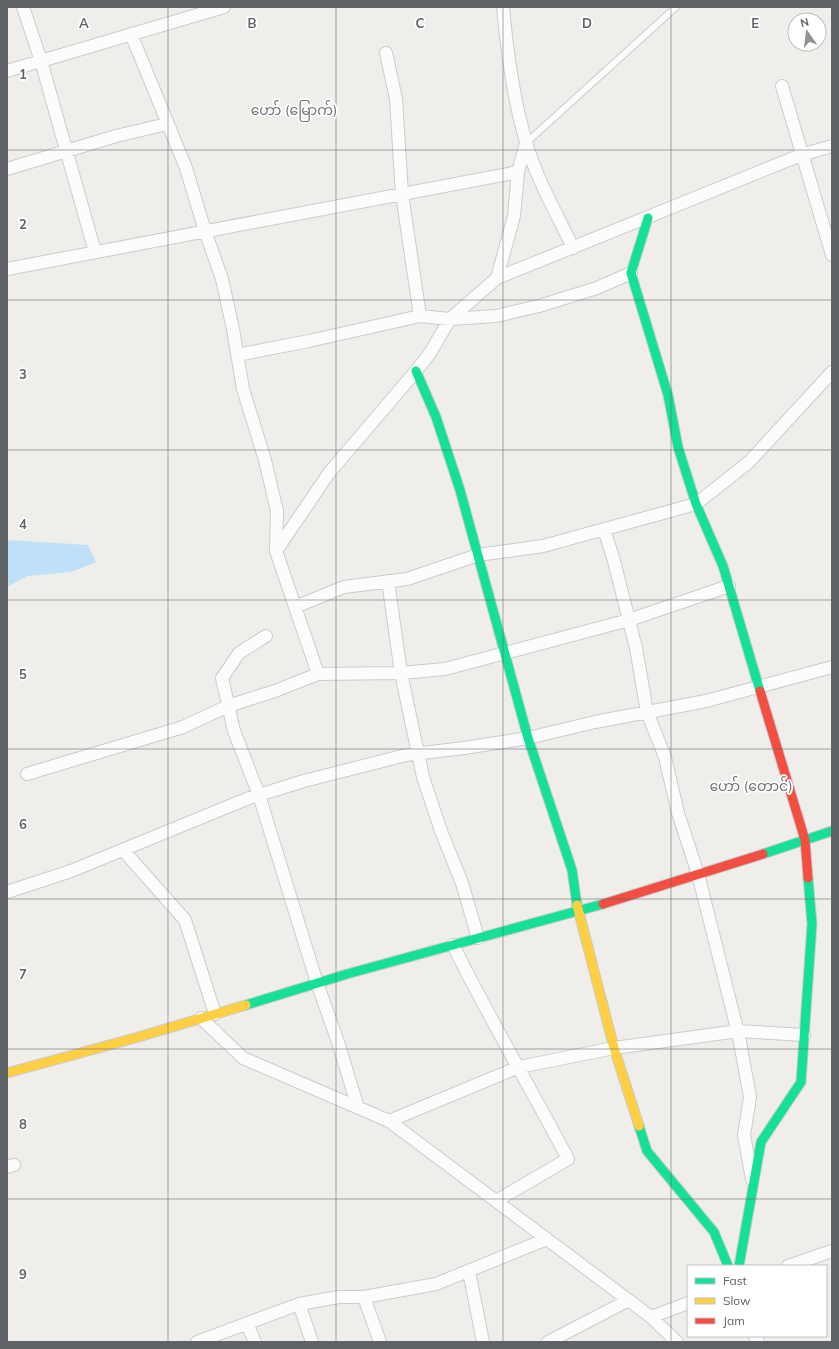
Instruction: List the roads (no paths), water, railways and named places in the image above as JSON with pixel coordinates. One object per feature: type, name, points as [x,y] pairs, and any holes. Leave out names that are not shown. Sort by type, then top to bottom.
[{"type":"street","points":[[23,7],[41,61],[95,252]]},
{"type":"street","points":[[7,71],[224,7]]},
{"type":"street","points":[[502,7],[515,96],[526,143],[551,202],[573,248]]},
{"type":"street","points":[[131,34],[186,168],[204,231],[222,279],[243,389],[265,460],[277,511],[276,551],[318,674]]},
{"type":"street","points":[[386,53],[396,100],[402,194],[420,316]]},
{"type":"street","points":[[782,86],[801,155],[832,255]]},
{"type":"street","points":[[7,169],[66,150],[167,124]]},
{"type":"street","points":[[498,278],[514,216],[518,172],[526,143]]},
{"type":"street","points":[[276,551],[329,473],[430,353],[450,319],[498,278],[801,155],[832,146]]},
{"type":"street","points":[[7,270],[518,172]]},
{"type":"street","points":[[648,218],[631,273],[668,395],[678,447],[696,504],[723,566],[805,840],[812,924],[801,1082],[761,1142],[739,1265]]},
{"type":"street","points":[[237,354],[309,341],[420,316],[450,319],[496,316],[539,306],[597,288],[631,273]]},
{"type":"street","points":[[416,371],[436,417],[460,490],[503,652],[528,738],[572,870],[578,910],[614,1048],[647,1151],[714,1232],[728,1265]]},
{"type":"street","points":[[295,607],[344,587],[407,579],[478,555],[544,546],[696,504],[749,462],[832,372]]},
{"type":"street","points":[[604,529],[636,648],[647,712],[665,757],[678,813],[698,874],[738,1031],[750,1097],[744,1135],[753,1184]]},
{"type":"street","points":[[388,581],[401,673],[418,754],[441,831],[462,883],[478,938]]},
{"type":"street","points":[[27,774],[183,727],[228,706],[274,691],[318,674],[401,673],[445,668],[629,620],[729,586]]},
{"type":"street","points":[[266,636],[239,653],[222,678],[234,732],[259,794],[317,983],[338,1042],[358,1108]]},
{"type":"street","points":[[7,892],[71,871],[259,794],[310,779],[418,754],[528,738],[647,712],[706,701],[832,667]]},
{"type":"street","points":[[7,1073],[215,1014],[317,983],[578,910],[832,832]]},
{"type":"street","points":[[123,850],[186,920],[215,1014]]},
{"type":"street","points":[[453,945],[478,996],[519,1066],[568,1160],[496,1201]]},
{"type":"street","points":[[201,1018],[243,1058],[389,1121],[629,1300],[651,1317],[677,1342]]},
{"type":"street","points":[[389,1121],[519,1066],[614,1048],[738,1031],[804,1035]]},
{"type":"street","points":[[197,1342],[299,1304],[339,1297],[364,1297],[436,1284],[547,1239]]},
{"type":"street","points":[[791,1265],[832,1250]]},
{"type":"street","points":[[469,1270],[483,1342]]},
{"type":"street","points":[[364,1297],[380,1342]]},
{"type":"street","points":[[551,1341],[629,1300]]},
{"type":"street","points":[[651,1317],[687,1303]]},
{"type":"street","points":[[299,1304],[312,1342]]},
{"type":"street","points":[[247,1324],[255,1342]]},
{"type":"lane","points":[[526,143],[676,7]]},
{"type":"water","points":[[7,540],[88,545],[96,562],[71,572],[27,576],[7,587]]},
{"type":"district","name":"ဟော် (မြောက်)","points":[[294,110]]},
{"type":"district","name":"ဟော် (တောင်)","points":[[751,786]]}]
